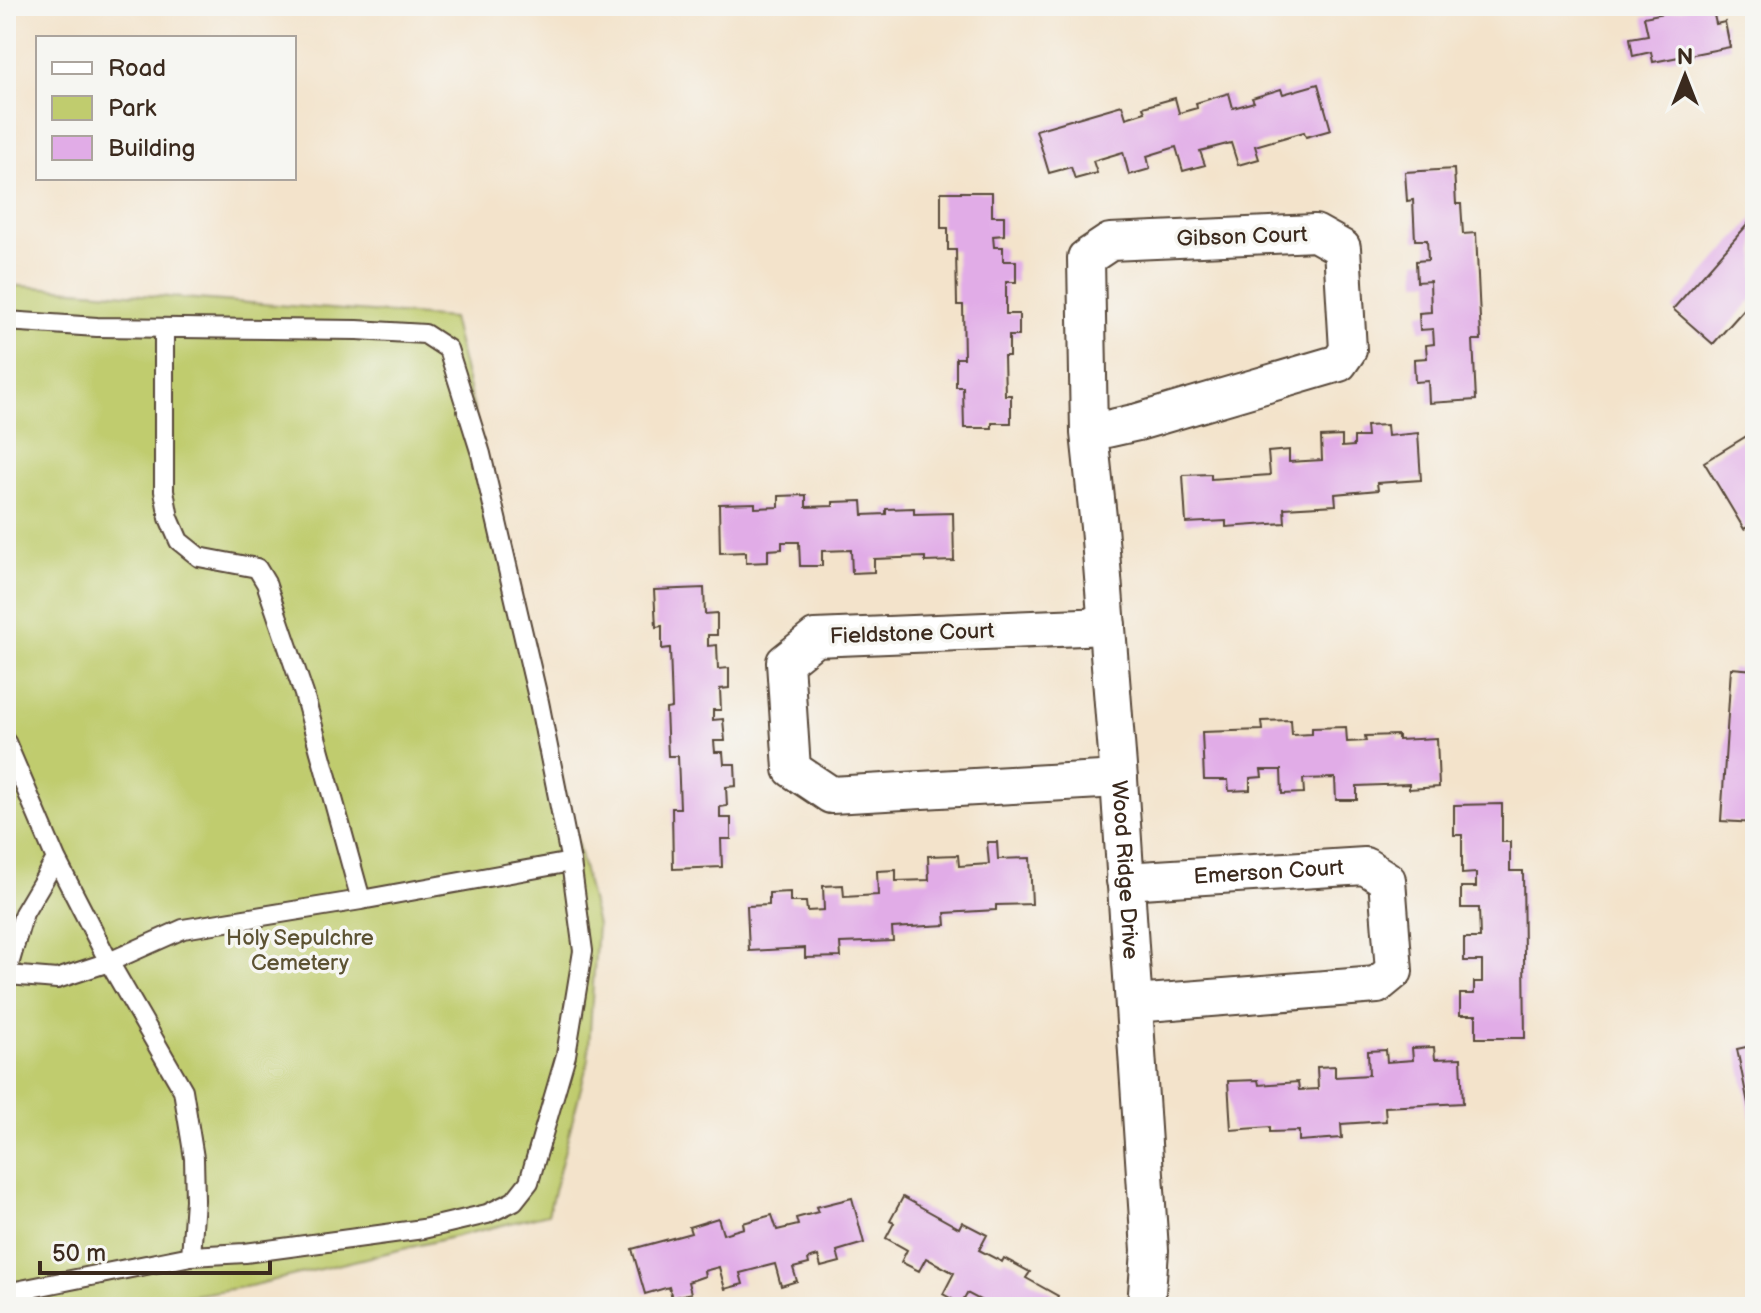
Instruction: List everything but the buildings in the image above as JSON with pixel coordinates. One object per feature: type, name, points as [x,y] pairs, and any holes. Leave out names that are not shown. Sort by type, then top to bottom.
[{"type":"street","name":"Gibson Court","points":[[1315,233],[1342,248],[1348,350],[1339,363],[1153,418],[1089,433],[1086,258],[1110,242],[1315,233]]},
{"type":"street","name":"Wood Ridge Drive","points":[[1089,433],[1107,626],[1134,1004],[1150,1250],[1146,1307]]},
{"type":"street","name":"Fieldstone Court","points":[[1107,626],[815,638],[785,662],[792,769],[831,795],[1119,779]]},
{"type":"street","name":"Emerson Court","points":[[1125,881],[1365,866],[1387,880],[1394,971],[1377,985],[1134,1004]]},
{"type":"lane","points":[[6,321],[425,334],[448,349],[481,454],[539,702],[571,862],[583,951],[569,1040],[529,1182],[514,1201],[487,1214],[423,1229],[245,1253],[191,1256],[6,1293]]},
{"type":"lane","points":[[164,328],[164,491],[169,518],[179,541],[199,557],[257,568],[266,583],[304,694],[361,900]]},
{"type":"lane","points":[[6,742],[56,859],[109,962],[183,1090],[194,1158],[191,1256]]},
{"type":"lane","points":[[56,859],[24,913],[7,975],[57,979],[109,962],[183,929],[571,862]]},
{"type":"green space","name":"Holy Sepulchre Cemetery","points":[[6,285],[452,318],[597,925],[588,1061],[548,1214],[250,1286],[119,1307],[6,1307]]}]
